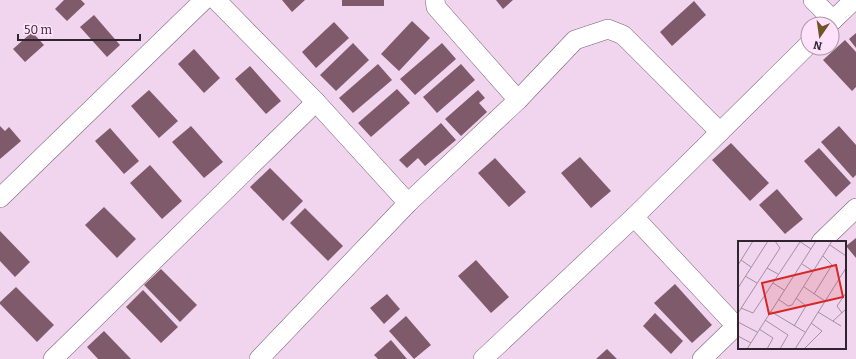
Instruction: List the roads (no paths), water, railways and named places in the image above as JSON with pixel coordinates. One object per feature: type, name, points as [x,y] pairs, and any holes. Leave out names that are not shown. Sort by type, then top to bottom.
[{"type":"street","points":[[0,198],[204,0]]},
{"type":"street","points":[[216,0],[316,102],[408,203]]},
{"type":"street","points":[[435,0],[436,7],[518,100]]},
{"type":"street","points":[[813,0],[826,16]]},
{"type":"street","points":[[837,16],[854,0]]},
{"type":"street","points":[[259,359],[408,203],[518,100],[576,40],[608,30],[623,35],[720,132]]},
{"type":"street","points":[[483,359],[634,217],[800,53]]},
{"type":"street","points":[[53,359],[316,102]]},
{"type":"street","points":[[822,241],[856,208]]},
{"type":"street","points":[[634,217],[738,324],[702,359]]}]
